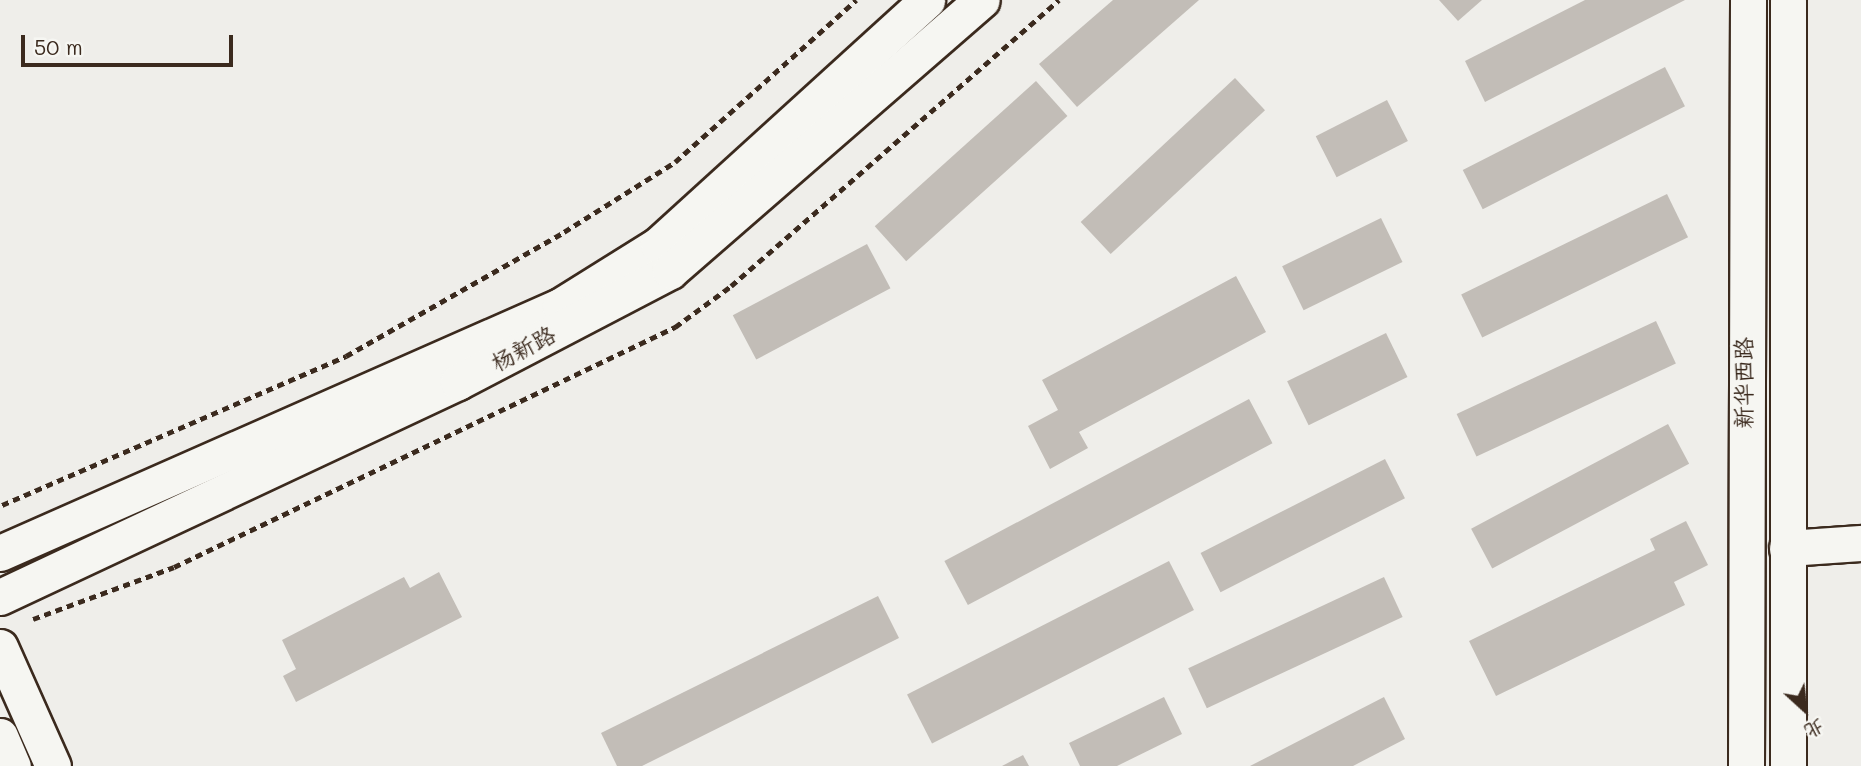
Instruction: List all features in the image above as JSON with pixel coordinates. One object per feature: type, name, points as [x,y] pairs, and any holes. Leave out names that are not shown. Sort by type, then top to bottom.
[{"type":"street","name":"杨新路","points":[[0,553],[560,306],[658,245],[927,0]]},
{"type":"street","name":"杨新路","points":[[0,597],[458,382],[670,271],[982,0]]},
{"type":"street","name":"新华西路","points":[[1746,766],[1748,0]]},
{"type":"street","name":"新华西路","points":[[1788,0],[1788,766]]},
{"type":"street","points":[[1787,548],[1861,543]]},
{"type":"street","points":[[0,647],[53,766]]},
{"type":"street","points":[[0,736],[13,766]]},
{"type":"path","points":[[0,503],[346,356],[564,232],[675,162],[856,0]]},
{"type":"building","points":[[1113,0],[1199,0],[1077,107],[1039,64]]},
{"type":"building","points":[[1439,0],[1482,0],[1458,21]]},
{"type":"building","points":[[1585,0],[1685,0],[1485,102],[1465,61]]},
{"type":"building","points":[[1665,67],[1685,106],[1483,209],[1463,170]]},
{"type":"building","points":[[1235,78],[1265,110],[1111,254],[1081,222]]},
{"type":"building","points":[[1036,81],[1067,116],[906,261],[875,226]]},
{"type":"building","points":[[1387,100],[1408,141],[1337,177],[1316,136]]},
{"type":"building","points":[[1667,194],[1688,237],[1482,338],[1461,294]]},
{"type":"building","points":[[1381,218],[1402,262],[1304,310],[1282,266]]},
{"type":"building","points":[[867,244],[890,288],[756,360],[733,315]]},
{"type":"building","points":[[1236,276],[1266,332],[1079,432],[1088,448],[1050,469],[1028,426],[1058,410],[1042,380]]},
{"type":"building","points":[[1656,321],[1676,364],[1476,457],[1457,414]]},
{"type":"building","points":[[1386,333],[1407,377],[1309,425],[1287,381]]},
{"type":"building","points":[[1249,399],[1272,443],[968,605],[944,561]]},
{"type":"building","points":[[1668,424],[1689,464],[1492,568],[1471,529]]},
{"type":"building","points":[[1385,459],[1405,498],[1221,592],[1201,553]]},
{"type":"building","points":[[1686,521],[1708,565],[1674,582],[1685,605],[1496,696],[1469,641],[1655,550],[1650,539]]},
{"type":"building","points":[[1169,561],[1194,610],[932,743],[907,694]]},
{"type":"building","points":[[439,572],[462,617],[296,702],[283,676],[296,669],[282,640],[404,577],[410,588]]},
{"type":"building","points":[[1384,577],[1403,617],[1207,708],[1188,668]]},
{"type":"building","points":[[878,596],[899,638],[642,766],[617,766],[601,733]]},
{"type":"building","points":[[1164,697],[1182,734],[1117,766],[1080,766],[1069,743]]},
{"type":"building","points":[[1384,697],[1405,739],[1353,766],[1250,766]]},
{"type":"building","points":[[1023,755],[1029,766],[1002,766]]}]
